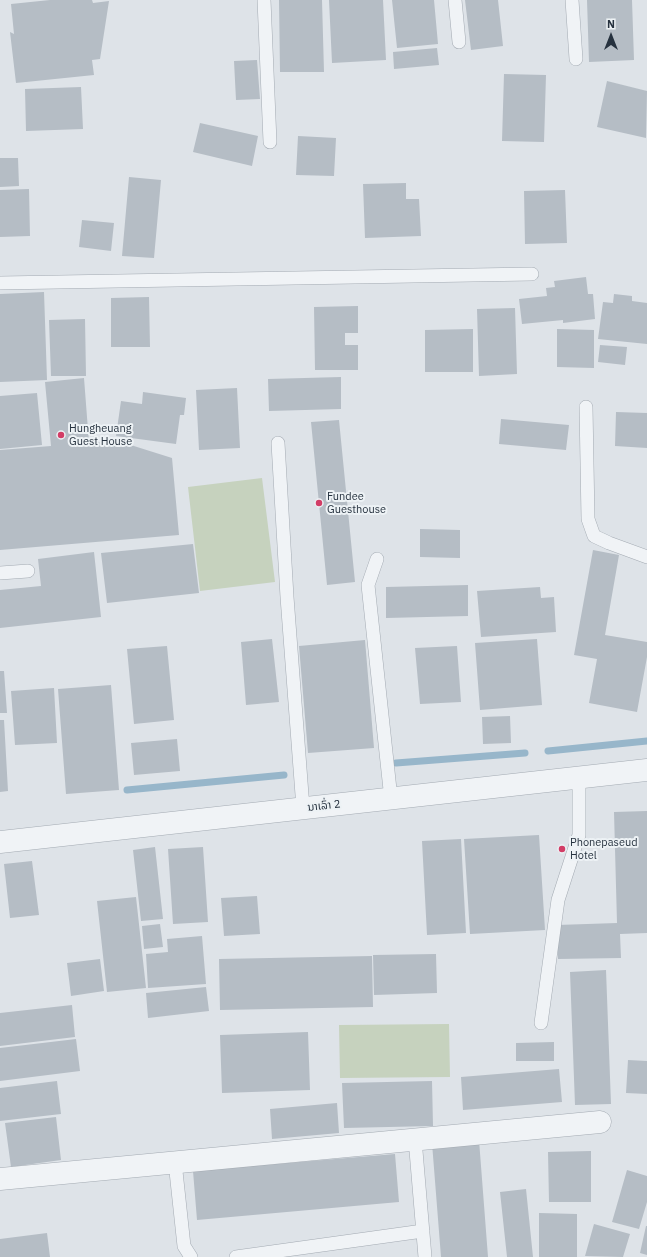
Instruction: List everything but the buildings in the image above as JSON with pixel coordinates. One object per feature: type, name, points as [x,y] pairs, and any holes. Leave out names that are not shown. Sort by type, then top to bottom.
[{"type":"street","name":"ນາເລົ່າ 2","points":[[0,842],[647,770]]},
{"type":"street","points":[[0,1180],[415,1138],[600,1122]]},
{"type":"lane","points":[[264,0],[270,142]]},
{"type":"lane","points":[[455,0],[459,42]]},
{"type":"lane","points":[[572,0],[576,59]]},
{"type":"lane","points":[[0,283],[532,274]]},
{"type":"lane","points":[[586,406],[588,520],[594,536],[647,557]]},
{"type":"lane","points":[[278,444],[287,597],[303,808]]},
{"type":"lane","points":[[377,559],[368,585],[391,799]]},
{"type":"lane","points":[[0,573],[28,571]]},
{"type":"lane","points":[[541,1023],[558,900],[568,865],[579,835],[579,778]]},
{"type":"lane","points":[[415,1138],[425,1257]]},
{"type":"lane","points":[[175,1162],[184,1246],[191,1257]]},
{"type":"lane","points":[[236,1257],[423,1231]]},
{"type":"green space","points":[[262,478],[275,582],[200,591],[188,487]]},
{"type":"green space","points":[[449,1024],[450,1077],[340,1078],[339,1025]]},
{"type":"waterway","points":[[548,751],[647,741]]},
{"type":"waterway","points":[[396,763],[525,753]]},
{"type":"waterway","points":[[127,790],[284,775]]},
{"type":"place","name":"Hungheuang Guest House","points":[[61,435]]},
{"type":"place","name":"Fundee Guesthouse","points":[[319,503]]},
{"type":"place","name":"Phonepaseud Hotel","points":[[562,849]]}]
